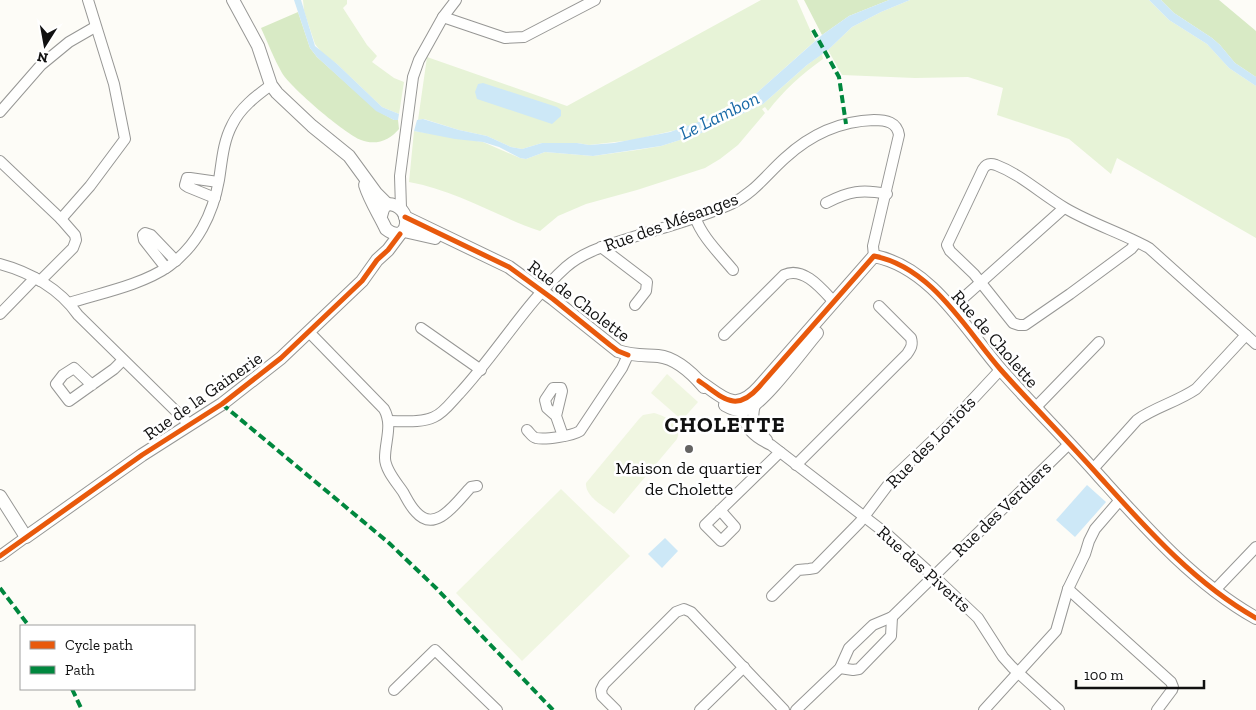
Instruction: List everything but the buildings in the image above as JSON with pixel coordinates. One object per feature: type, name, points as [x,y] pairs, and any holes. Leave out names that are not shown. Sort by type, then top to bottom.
[{"type":"street","points":[[61,219],[90,186],[125,139],[114,84],[88,0]]},
{"type":"street","name":"Rue de Cholette","points":[[233,0],[258,46],[271,85],[284,100],[349,156],[376,194],[396,208],[460,244],[509,266],[618,351],[628,355],[664,357],[678,364],[724,398],[747,408]]},
{"type":"street","points":[[402,232],[406,226],[396,208],[413,76],[419,60],[443,17],[456,0]]},
{"type":"street","points":[[443,17],[505,38],[524,37],[594,0]]},
{"type":"street","points":[[0,112],[41,65],[69,42],[95,26]]},
{"type":"street","points":[[69,303],[142,280],[166,268],[188,249],[200,233],[215,198],[225,141],[232,124],[249,103],[271,85]]},
{"type":"street","name":"Rue des Mésanges","points":[[390,421],[424,420],[437,416],[480,370],[542,290],[568,265],[601,247],[732,204],[754,189],[785,158],[816,135],[838,126],[867,120],[895,124],[898,129],[899,144],[873,246],[874,256]]},
{"type":"street","points":[[0,161],[61,219],[75,235],[73,248],[0,314]]},
{"type":"street","points":[[1138,242],[1070,294],[1025,325],[1019,326],[1013,323],[980,282],[950,251],[948,245],[985,166],[990,164],[996,165],[1026,180],[1064,208],[1138,242],[1160,257],[1256,344]]},
{"type":"street","name":"Rue de Cholette","points":[[362,175],[372,203],[392,233],[402,232],[460,244]]},
{"type":"street","points":[[215,198],[188,187],[185,185],[185,181],[187,178],[190,178],[218,182]]},
{"type":"street","points":[[826,203],[853,191],[887,194]]},
{"type":"street","name":"Rue de la Gainerie","points":[[377,260],[383,222],[382,209],[396,208]]},
{"type":"street","points":[[952,308],[1064,208]]},
{"type":"street","points":[[695,217],[700,230],[733,270]]},
{"type":"street","name":"Rue de la Gainerie","points":[[0,556],[142,455],[222,404],[281,358],[362,281],[377,260],[388,250],[402,232]]},
{"type":"street","points":[[166,268],[144,240],[143,235],[145,233],[151,235],[176,261]]},
{"type":"street","points":[[601,247],[646,282],[648,286],[636,305]]},
{"type":"street","points":[[747,408],[752,394],[874,256]]},
{"type":"street","name":"Rue de Cholette","points":[[874,256],[892,260],[904,267],[952,308],[1001,369],[1159,541],[1214,591],[1256,618]]},
{"type":"street","points":[[0,264],[16,268],[38,279],[69,303],[78,316],[189,424]]},
{"type":"street","points":[[747,408],[786,372],[853,288],[862,270]]},
{"type":"street","points":[[724,335],[788,273],[795,272],[805,275],[833,301]]},
{"type":"street","points":[[796,464],[908,354],[912,343],[911,338],[879,306]]},
{"type":"street","points":[[421,328],[480,370]]},
{"type":"street","points":[[309,332],[380,404],[388,416],[390,421],[386,464],[418,514],[428,519],[440,517],[452,509],[471,487],[477,486]]},
{"type":"street","points":[[1093,469],[1137,420],[1196,390],[1246,335]]},
{"type":"street","points":[[1036,406],[1099,342]]},
{"type":"street","points":[[527,430],[534,437],[569,436],[580,431],[622,368],[628,355]]},
{"type":"street","points":[[92,385],[123,360]]},
{"type":"street","name":"Rue des Loriots","points":[[772,596],[798,570],[815,568],[864,517],[894,477],[946,428],[1001,369]]},
{"type":"street","name":"Rue des Piverts","points":[[747,408],[745,423],[752,434],[771,445],[888,535],[934,576],[978,618],[1003,657],[1060,710]]},
{"type":"street","points":[[556,416],[557,424],[563,436]]},
{"type":"street","name":"Rue des Verdiers","points":[[796,710],[840,668],[849,648],[873,625],[892,617],[1069,444]]},
{"type":"street","points":[[720,510],[780,452]]},
{"type":"street","points":[[0,496],[26,537]]},
{"type":"street","points":[[984,710],[1056,631],[1068,589],[1095,529],[1120,500]]},
{"type":"street","points":[[1214,591],[1256,547]]},
{"type":"street","points":[[1068,589],[1171,682],[1172,690],[1157,710]]},
{"type":"street","points":[[616,710],[602,696],[601,690],[604,684],[676,612],[684,610],[691,612],[784,710]]},
{"type":"street","points":[[840,668],[853,670],[859,668],[891,636],[892,617]]},
{"type":"street","points":[[394,690],[435,650],[496,710]]},
{"type":"street","points":[[700,710],[744,666]]},
{"type":"green space","points":[[303,0],[347,0],[347,4],[343,8],[367,45],[377,56],[372,62],[394,78],[404,82],[399,114],[382,107],[337,64],[322,53],[315,44],[304,11]]},
{"type":"green space","points":[[761,0],[797,0],[815,41],[751,98],[718,115],[685,128],[633,140],[589,145],[542,143],[522,149],[511,147],[487,136],[459,130],[424,119],[418,120],[427,57],[567,106]]},
{"type":"green space","points":[[804,0],[889,0],[849,16],[822,35]]},
{"type":"green space","points":[[910,0],[1149,0],[1169,20],[1207,44],[1229,68],[1256,86],[1256,238],[1117,158],[1111,174],[1069,139],[997,115],[1003,88],[968,77],[915,78],[842,75],[828,50],[852,27]]},
{"type":"green space","points":[[1161,0],[1219,0],[1256,31],[1256,77],[1235,63],[1212,38],[1174,13]]},
{"type":"green space","points":[[298,12],[310,48],[317,57],[376,110],[394,120],[398,120],[399,129],[387,139],[367,142],[353,136],[307,99],[282,73],[261,28]]},
{"type":"green space","points":[[822,54],[823,59],[780,96],[768,111],[765,107],[762,109],[765,113],[738,145],[720,159],[705,168],[586,204],[558,216],[540,231],[443,191],[409,182],[414,131],[483,142],[526,159],[545,152],[593,156],[661,146],[699,134],[763,104]]},
{"type":"green space","points":[[667,374],[698,402],[682,420],[651,393]]},
{"type":"green space","points":[[654,413],[664,416],[676,425],[678,429],[677,439],[614,514],[592,497],[586,483],[639,419],[643,415]]},
{"type":"green space","points":[[561,489],[630,556],[522,661],[456,593]]},
{"type":"water","points":[[294,0],[301,0],[315,46],[337,64],[382,107],[399,114],[398,120],[394,120],[376,111],[317,57],[310,48]]},
{"type":"water","name":"Le Lambon","points":[[889,0],[910,0],[852,27],[828,50],[807,65],[763,104],[699,134],[661,146],[593,156],[545,152],[526,159],[483,142],[414,131],[417,120],[423,119],[487,136],[511,147],[522,149],[542,143],[589,145],[614,143],[670,132],[718,115],[751,98],[822,35],[849,16]]},
{"type":"water","points":[[1149,0],[1161,0],[1174,13],[1212,38],[1235,63],[1256,77],[1256,86],[1229,68],[1207,44],[1169,20]]},
{"type":"water","points":[[483,83],[557,107],[561,110],[561,116],[552,124],[477,99],[475,92],[478,84]]},
{"type":"water","points":[[1087,485],[1106,502],[1075,537],[1056,520]]},
{"type":"water","points":[[665,538],[678,551],[662,568],[648,554]]},
{"type":"marked path","points":[[813,30],[839,77],[846,124]]},
{"type":"marked path","points":[[222,404],[389,543],[436,588],[553,710]]},
{"type":"marked path","points":[[0,588],[28,625]]},
{"type":"marked path","points":[[72,690],[82,710]]},
{"type":"cycle path","points":[[405,217],[509,267],[553,299],[618,351],[628,355]]},
{"type":"cycle path","points":[[0,556],[142,455],[222,404],[281,358],[362,281],[377,260],[388,250],[400,234]]},
{"type":"cycle path","points":[[699,381],[722,397],[729,400],[743,400],[759,387],[874,256],[895,262],[930,286],[946,302],[1001,370],[1153,535],[1212,588],[1256,618]]},
{"type":"place","name":"Maison de quartier de Cholette","points":[[689,449]]},
{"type":"district","name":"CHOLETTE","points":[[725,424]]}]
